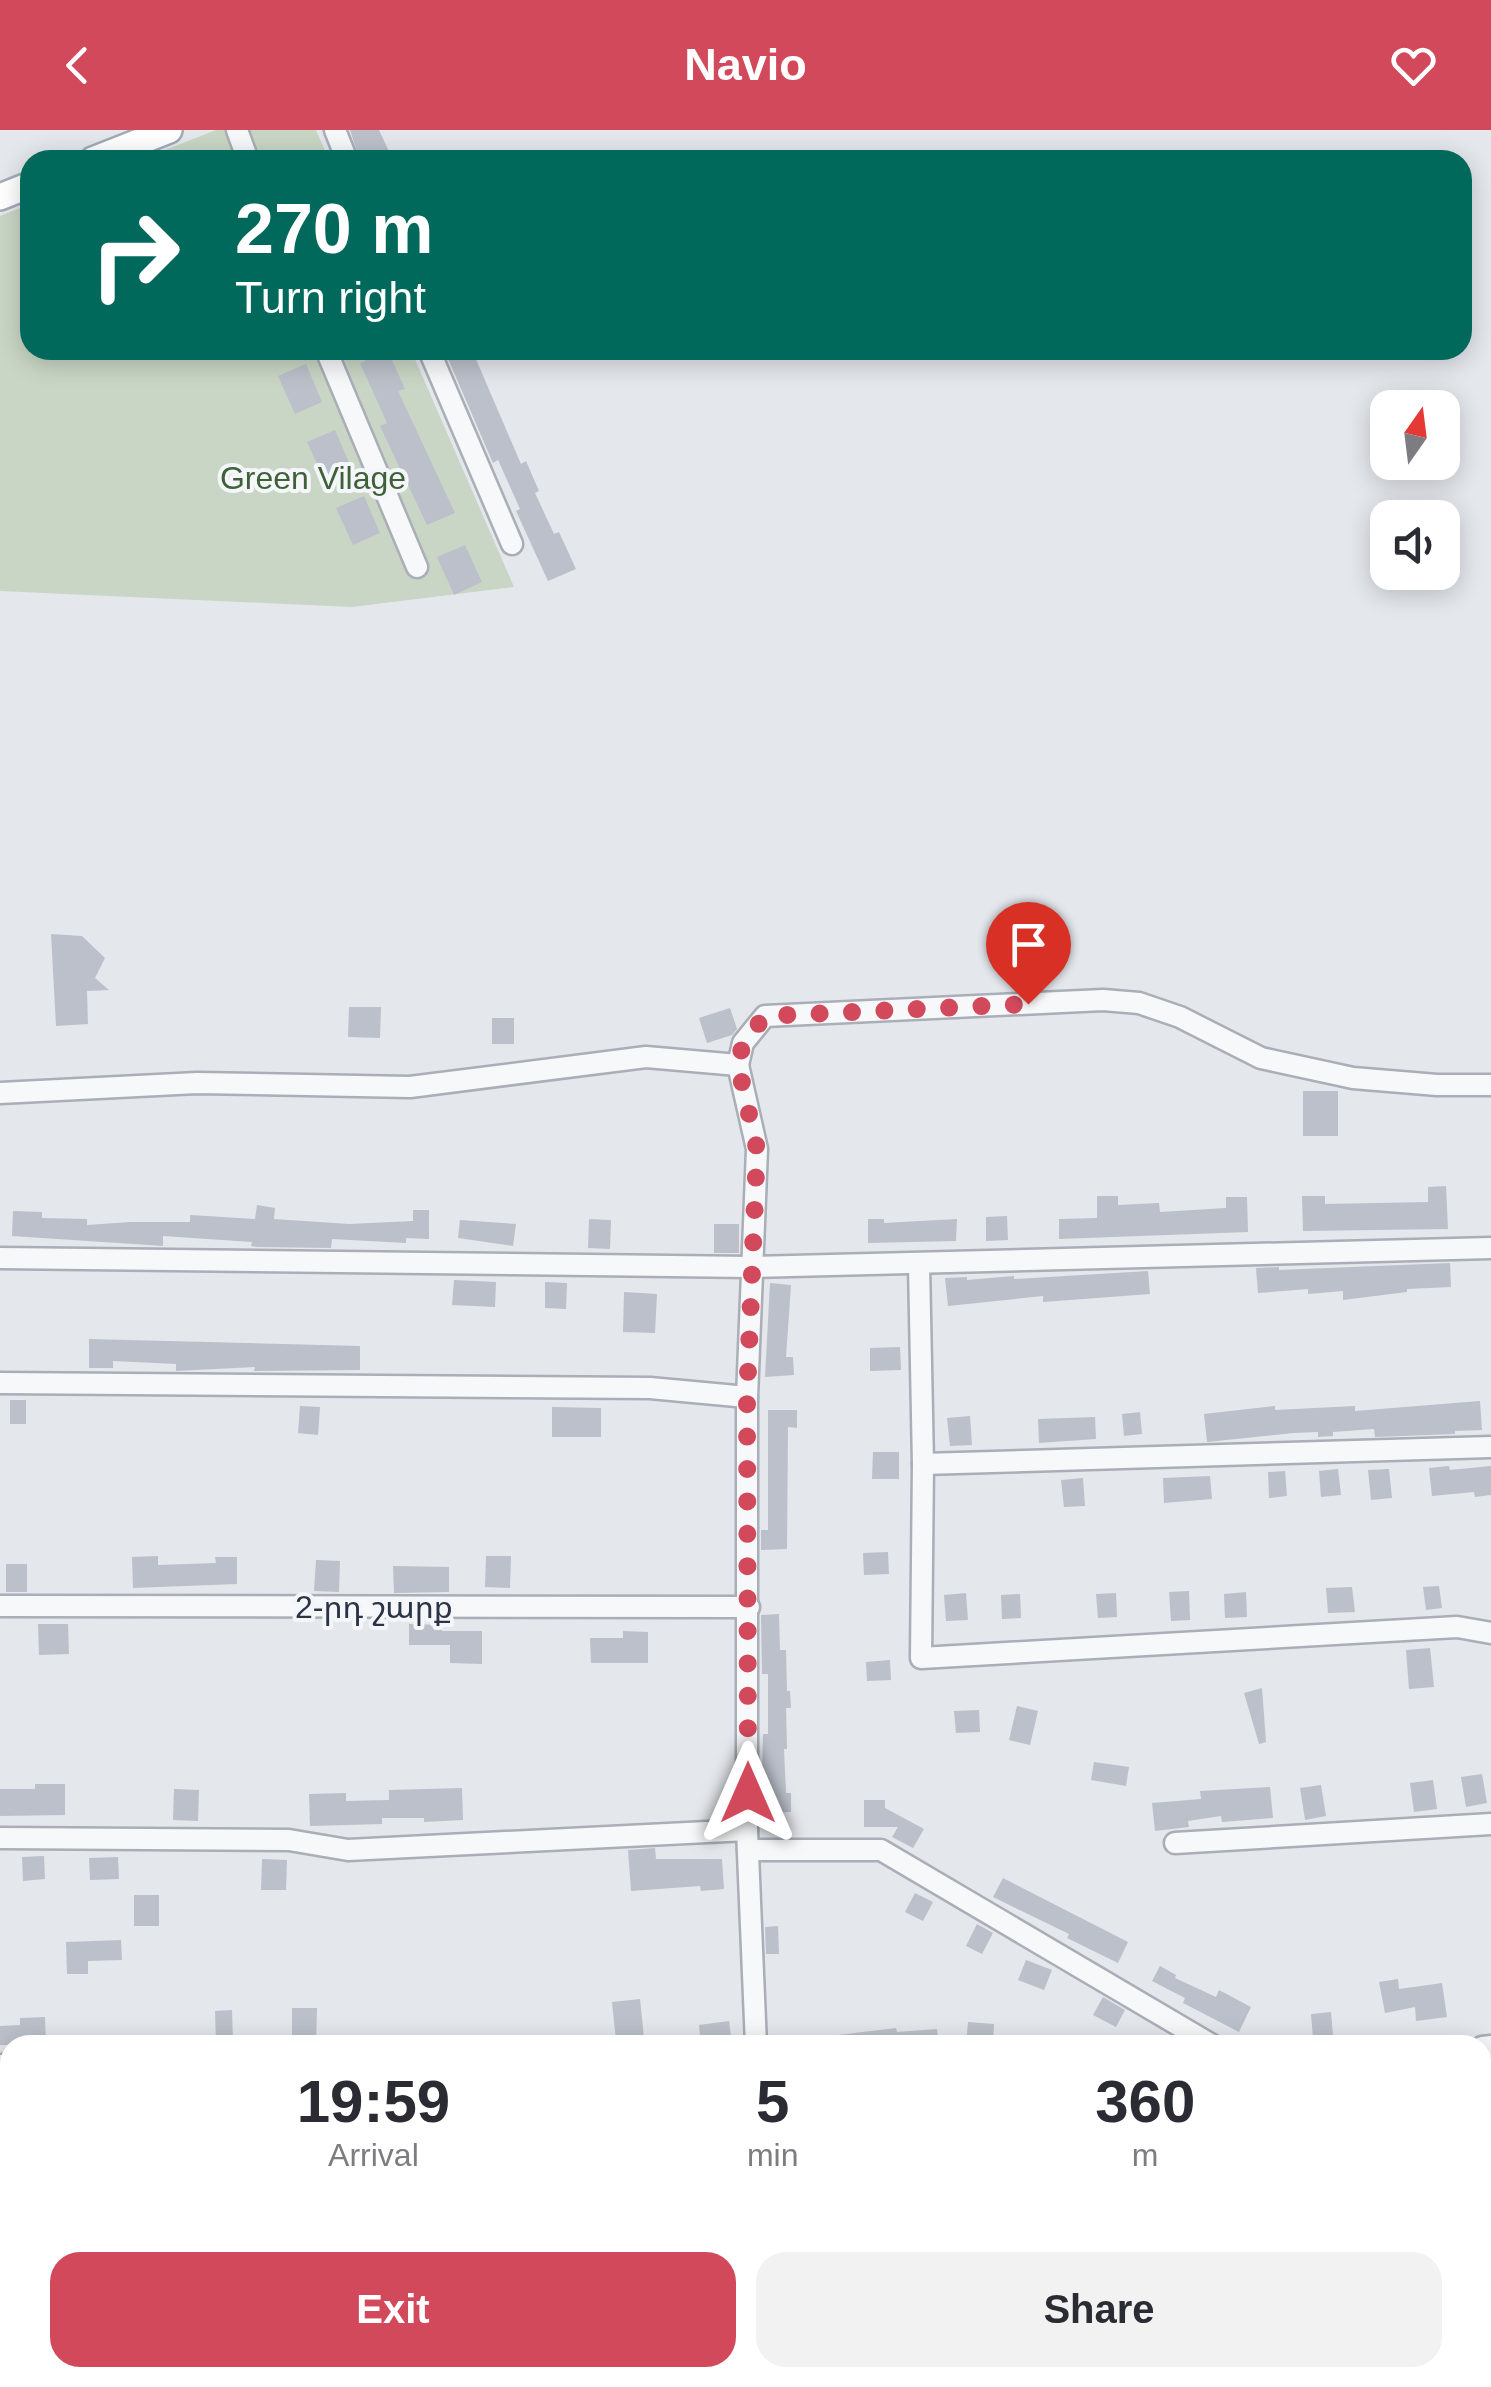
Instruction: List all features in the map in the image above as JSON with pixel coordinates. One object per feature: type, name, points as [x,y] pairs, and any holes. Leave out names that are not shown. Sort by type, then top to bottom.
[{"type":"main road","points":[[119,150],[169,130]]},
{"type":"street","points":[[330,360],[417,567]]},
{"type":"street","points":[[433,360],[512,544]]},
{"type":"street","points":[[756,2035],[748,1840],[747,1397],[757,1149],[738,1065],[743,1043],[765,1016],[1104,1000],[1138,1002],[1180,1017],[1261,1058],[1352,1078],[1491,1085]]},
{"type":"street","points":[[0,1094],[197,1082],[410,1087],[646,1057],[738,1065]]},
{"type":"street","points":[[0,1258],[751,1267],[1491,1248]]},
{"type":"street","points":[[919,1264],[921,1658],[1457,1627],[1491,1633]]},
{"type":"street","points":[[0,1383],[650,1388],[747,1397]]},
{"type":"street","points":[[923,1464],[1491,1447]]},
{"type":"street","name":"2-րդ շարք","points":[[0,1606],[749,1607]]},
{"type":"street","points":[[1174,1843],[1491,1824]]},
{"type":"street","points":[[0,1838],[289,1840],[348,1850],[748,1840],[881,1850],[1195,2035]]},
{"type":"green space","points":[[216,130],[316,130],[325,150],[165,150]]},
{"type":"green space","name":"Green Vilage","points":[[20,208],[20,360],[415,360],[514,587],[352,607],[0,591],[0,216]]},
{"type":"building","points":[[350,130],[379,130],[388,150],[357,150]]},
{"type":"building","points":[[392,360],[405,389],[398,391],[455,513],[427,525],[380,426],[387,423],[360,363]]},
{"type":"building","points":[[449,360],[476,360],[521,464],[526,461],[539,491],[535,493],[554,534],[559,532],[576,569],[548,581],[498,460],[493,463]]},
{"type":"building","points":[[306,364],[322,402],[295,414],[278,376]]},
{"type":"building","points":[[335,430],[351,467],[324,479],[307,442]]},
{"type":"building","points":[[364,496],[380,533],[353,545],[336,508]]},
{"type":"building","points":[[465,545],[482,582],[454,595],[437,557]]},
{"type":"building","points":[[51,934],[82,936],[105,958],[95,978],[109,990],[87,991],[88,1024],[56,1026]]},
{"type":"building","points":[[349,1007],[381,1007],[380,1038],[348,1037]]},
{"type":"building","points":[[730,1008],[737,1029],[732,1035],[707,1043],[699,1018]]},
{"type":"building","points":[[492,1018],[514,1018],[514,1044],[492,1044]]},
{"type":"building","points":[[1303,1091],[1338,1091],[1338,1136],[1303,1136]]},
{"type":"building","points":[[1446,1186],[1448,1229],[1303,1231],[1302,1196],[1325,1196],[1325,1204],[1428,1202],[1428,1187]]},
{"type":"building","points":[[1097,1196],[1118,1196],[1118,1205],[1159,1203],[1160,1212],[1226,1208],[1226,1197],[1247,1197],[1248,1232],[1059,1239],[1059,1219],[1097,1218]]},
{"type":"building","points":[[257,1205],[275,1208],[274,1219],[349,1224],[413,1221],[413,1210],[429,1210],[429,1239],[406,1238],[406,1243],[332,1239],[331,1248],[257,1247],[251,1246],[252,1242],[163,1236],[163,1246],[12,1236],[13,1211],[42,1212],[42,1218],[87,1219],[87,1225],[190,1222],[190,1215],[255,1219]]},
{"type":"building","points":[[1007,1216],[1008,1240],[986,1241],[986,1217]]},
{"type":"building","points":[[589,1219],[611,1220],[610,1249],[588,1248]]},
{"type":"building","points":[[868,1219],[884,1219],[884,1223],[957,1219],[956,1241],[868,1243]]},
{"type":"building","points":[[460,1220],[516,1224],[513,1246],[458,1238]]},
{"type":"building","points":[[714,1224],[739,1224],[739,1253],[714,1253]]},
{"type":"building","points":[[1450,1263],[1451,1287],[1407,1289],[1343,1300],[1343,1291],[1258,1293],[1256,1268]]},
{"type":"building","points":[[1148,1271],[1150,1294],[1043,1302],[1043,1296],[948,1306],[945,1278],[1014,1279]]},
{"type":"building","points":[[454,1280],[496,1282],[495,1307],[452,1305]]},
{"type":"building","points":[[545,1282],[567,1283],[566,1309],[545,1308]]},
{"type":"building","points":[[770,1283],[791,1285],[786,1357],[793,1357],[794,1375],[765,1377]]},
{"type":"building","points":[[624,1292],[657,1294],[655,1333],[623,1332]]},
{"type":"building","points":[[89,1339],[360,1346],[360,1370],[254,1371],[255,1367],[176,1371],[176,1364],[113,1361],[113,1368],[89,1368]]},
{"type":"building","points":[[900,1347],[901,1370],[870,1371],[870,1348]]},
{"type":"building","points":[[10,1400],[26,1400],[26,1424],[10,1424]]},
{"type":"building","points":[[1480,1401],[1482,1430],[1455,1434],[1375,1437],[1374,1429],[1333,1432],[1333,1436],[1293,1433],[1207,1442],[1204,1414],[1275,1406],[1275,1410],[1355,1406],[1355,1411]]},
{"type":"building","points":[[300,1406],[320,1407],[318,1435],[298,1433]]},
{"type":"building","points":[[552,1407],[601,1408],[601,1437],[552,1437]]},
{"type":"building","points":[[768,1410],[797,1410],[797,1428],[788,1427],[787,1549],[761,1550],[761,1530],[768,1530]]},
{"type":"building","points":[[1140,1412],[1142,1434],[1124,1436],[1122,1414]]},
{"type":"building","points":[[970,1416],[972,1445],[950,1446],[947,1418]]},
{"type":"building","points":[[1095,1417],[1096,1439],[1039,1443],[1038,1419]]},
{"type":"building","points":[[873,1452],[899,1452],[899,1479],[872,1479]]},
{"type":"building","points":[[1449,1466],[1450,1470],[1491,1466],[1491,1495],[1475,1497],[1474,1492],[1432,1496],[1429,1468]]},
{"type":"building","points":[[1338,1469],[1341,1495],[1321,1497],[1319,1471]]},
{"type":"building","points":[[1389,1469],[1392,1498],[1371,1500],[1368,1470]]},
{"type":"building","points":[[1285,1471],[1287,1496],[1269,1498],[1268,1472]]},
{"type":"building","points":[[1210,1476],[1212,1499],[1164,1503],[1163,1478]]},
{"type":"building","points":[[1083,1478],[1085,1506],[1064,1507],[1061,1480]]},
{"type":"building","points":[[888,1552],[889,1574],[864,1575],[863,1553]]},
{"type":"building","points":[[158,1556],[158,1565],[216,1563],[215,1557],[237,1557],[237,1584],[133,1588],[132,1557]]},
{"type":"building","points":[[486,1556],[511,1556],[510,1588],[485,1587]]},
{"type":"building","points":[[316,1560],[340,1561],[339,1592],[314,1591]]},
{"type":"building","points":[[6,1564],[27,1564],[27,1592],[6,1592]]},
{"type":"building","points":[[393,1566],[449,1567],[449,1592],[394,1593]]},
{"type":"building","points":[[1439,1586],[1442,1608],[1426,1610],[1423,1587]]},
{"type":"building","points":[[1352,1587],[1355,1612],[1328,1613],[1326,1588]]},
{"type":"building","points":[[1189,1591],[1190,1620],[1171,1621],[1169,1592]]},
{"type":"building","points":[[1246,1592],[1247,1617],[1225,1618],[1224,1594]]},
{"type":"building","points":[[966,1593],[968,1620],[946,1621],[944,1595]]},
{"type":"building","points":[[1116,1593],[1117,1617],[1098,1618],[1096,1594]]},
{"type":"building","points":[[1020,1594],[1021,1618],[1002,1619],[1001,1595]]},
{"type":"building","points":[[779,1614],[780,1650],[786,1650],[790,1691],[784,1749],[791,1812],[761,1813],[763,1734],[768,1734],[768,1674],[762,1674],[761,1615]]},
{"type":"building","points":[[38,1624],[68,1624],[69,1654],[39,1655]]},
{"type":"building","points":[[409,1624],[442,1625],[442,1631],[482,1631],[482,1664],[450,1663],[450,1645],[409,1645]]},
{"type":"building","points":[[623,1631],[648,1632],[648,1663],[591,1663],[590,1638],[623,1638]]},
{"type":"building","points":[[1430,1648],[1434,1687],[1409,1689],[1406,1650]]},
{"type":"building","points":[[890,1660],[891,1680],[867,1681],[866,1662]]},
{"type":"building","points":[[1262,1688],[1266,1742],[1259,1744],[1244,1693]]},
{"type":"building","points":[[1017,1706],[1038,1711],[1030,1745],[1009,1740]]},
{"type":"building","points":[[979,1710],[980,1732],[956,1733],[954,1711]]},
{"type":"building","points":[[1094,1762],[1129,1767],[1126,1786],[1091,1780]]},
{"type":"building","points":[[1482,1774],[1487,1803],[1466,1807],[1461,1777]]},
{"type":"building","points":[[1433,1780],[1437,1809],[1414,1812],[1410,1783]]},
{"type":"building","points":[[35,1784],[65,1784],[65,1815],[0,1816],[0,1789],[35,1789]]},
{"type":"building","points":[[1321,1785],[1326,1816],[1305,1820],[1300,1788]]},
{"type":"building","points":[[1270,1787],[1273,1818],[1222,1822],[1221,1816],[1188,1821],[1189,1827],[1155,1831],[1152,1803],[1201,1799],[1200,1791]]},
{"type":"building","points":[[462,1788],[463,1820],[382,1818],[382,1824],[310,1826],[309,1794],[346,1793],[346,1801],[389,1800],[389,1790]]},
{"type":"building","points":[[174,1789],[199,1790],[198,1821],[173,1820]]},
{"type":"building","points":[[864,1800],[885,1800],[885,1808],[924,1829],[913,1848],[892,1837],[898,1827],[864,1827]]},
{"type":"building","points":[[655,1848],[656,1859],[722,1859],[724,1889],[701,1891],[700,1886],[631,1891],[628,1850]]},
{"type":"building","points":[[44,1856],[45,1879],[23,1881],[22,1857]]},
{"type":"building","points":[[118,1857],[119,1879],[90,1880],[89,1858]]},
{"type":"building","points":[[262,1859],[287,1860],[286,1890],[261,1890]]},
{"type":"building","points":[[1003,1878],[1128,1942],[1118,1963],[993,1897]]},
{"type":"building","points":[[915,1893],[933,1902],[923,1921],[905,1912]]},
{"type":"building","points":[[134,1895],[159,1895],[159,1926],[134,1926]]},
{"type":"building","points":[[977,1924],[993,1933],[982,1954],[966,1946]]},
{"type":"building","points":[[778,1926],[779,1954],[766,1954],[765,1927]]},
{"type":"building","points":[[121,1940],[122,1960],[88,1961],[88,1974],[67,1974],[66,1942]]},
{"type":"building","points":[[1026,1960],[1052,1970],[1044,1990],[1018,1980]]},
{"type":"building","points":[[1160,1966],[1175,1978],[1216,1997],[1219,1990],[1251,2007],[1239,2032],[1183,2003],[1185,1998],[1152,1981]]},
{"type":"building","points":[[1398,1979],[1399,1989],[1442,1983],[1447,2017],[1416,2021],[1415,2007],[1385,2013],[1379,1982]]},
{"type":"building","points":[[1103,1997],[1125,2010],[1116,2027],[1093,2015]]},
{"type":"building","points":[[640,1999],[644,2035],[615,2035],[612,2002]]},
{"type":"building","points":[[292,2008],[317,2008],[316,2035],[292,2035]]},
{"type":"building","points":[[232,2010],[233,2035],[216,2035],[215,2011]]},
{"type":"building","points":[[1331,2012],[1333,2035],[1313,2035],[1311,2014]]},
{"type":"building","points":[[45,2017],[46,2035],[0,2035],[0,2026],[20,2025],[20,2018]]},
{"type":"building","points":[[729,2021],[731,2035],[700,2035],[699,2025]]},
{"type":"building","points":[[968,2022],[994,2024],[993,2035],[967,2035]]},
{"type":"building","points":[[896,2028],[897,2032],[937,2029],[938,2035],[838,2035]]},
{"type":"route","points":[[748,1793],[747,1397],[757,1149],[738,1065],[743,1043],[765,1016],[1028,1004]]}]
